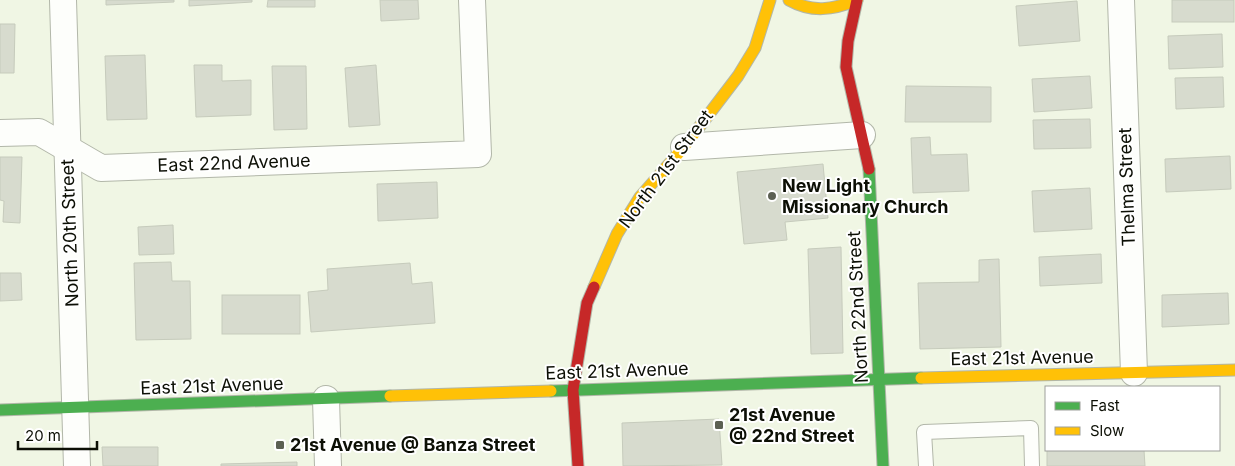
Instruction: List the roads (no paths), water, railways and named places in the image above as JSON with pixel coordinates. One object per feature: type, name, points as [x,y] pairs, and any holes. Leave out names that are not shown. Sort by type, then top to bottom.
[{"type":"street","name":"North 20th Street","points":[[63,0],[77,466]]},
{"type":"street","name":"East 22nd Avenue","points":[[0,132],[39,132],[100,168],[478,154],[472,0]]},
{"type":"street","name":"North 21st Street","points":[[578,466],[573,390],[587,303],[610,249],[640,197],[684,147],[738,76],[755,48],[770,0]]},
{"type":"street","points":[[789,0],[798,6],[818,11],[839,9],[857,0]]},
{"type":"street","name":"North 22nd Street","points":[[857,0],[848,40],[846,67],[869,163],[883,466]]},
{"type":"street","name":"Thelma Street","points":[[1121,0],[1134,373]]},
{"type":"street","points":[[684,147],[862,135]]},
{"type":"street","name":"East 21st Avenue","points":[[0,410],[878,379],[1235,370]]},
{"type":"street","points":[[326,399],[328,466]]},
{"type":"lane","points":[[926,466],[924,432],[1031,428],[1032,466]]},
{"type":"place","name":"New Light Missionary Church","points":[[772,196]]},
{"type":"place","name":"21st Avenue @ 22nd Street","points":[[719,425]]},
{"type":"place","name":"21st Avenue @ Banza Street","points":[[280,445]]}]
